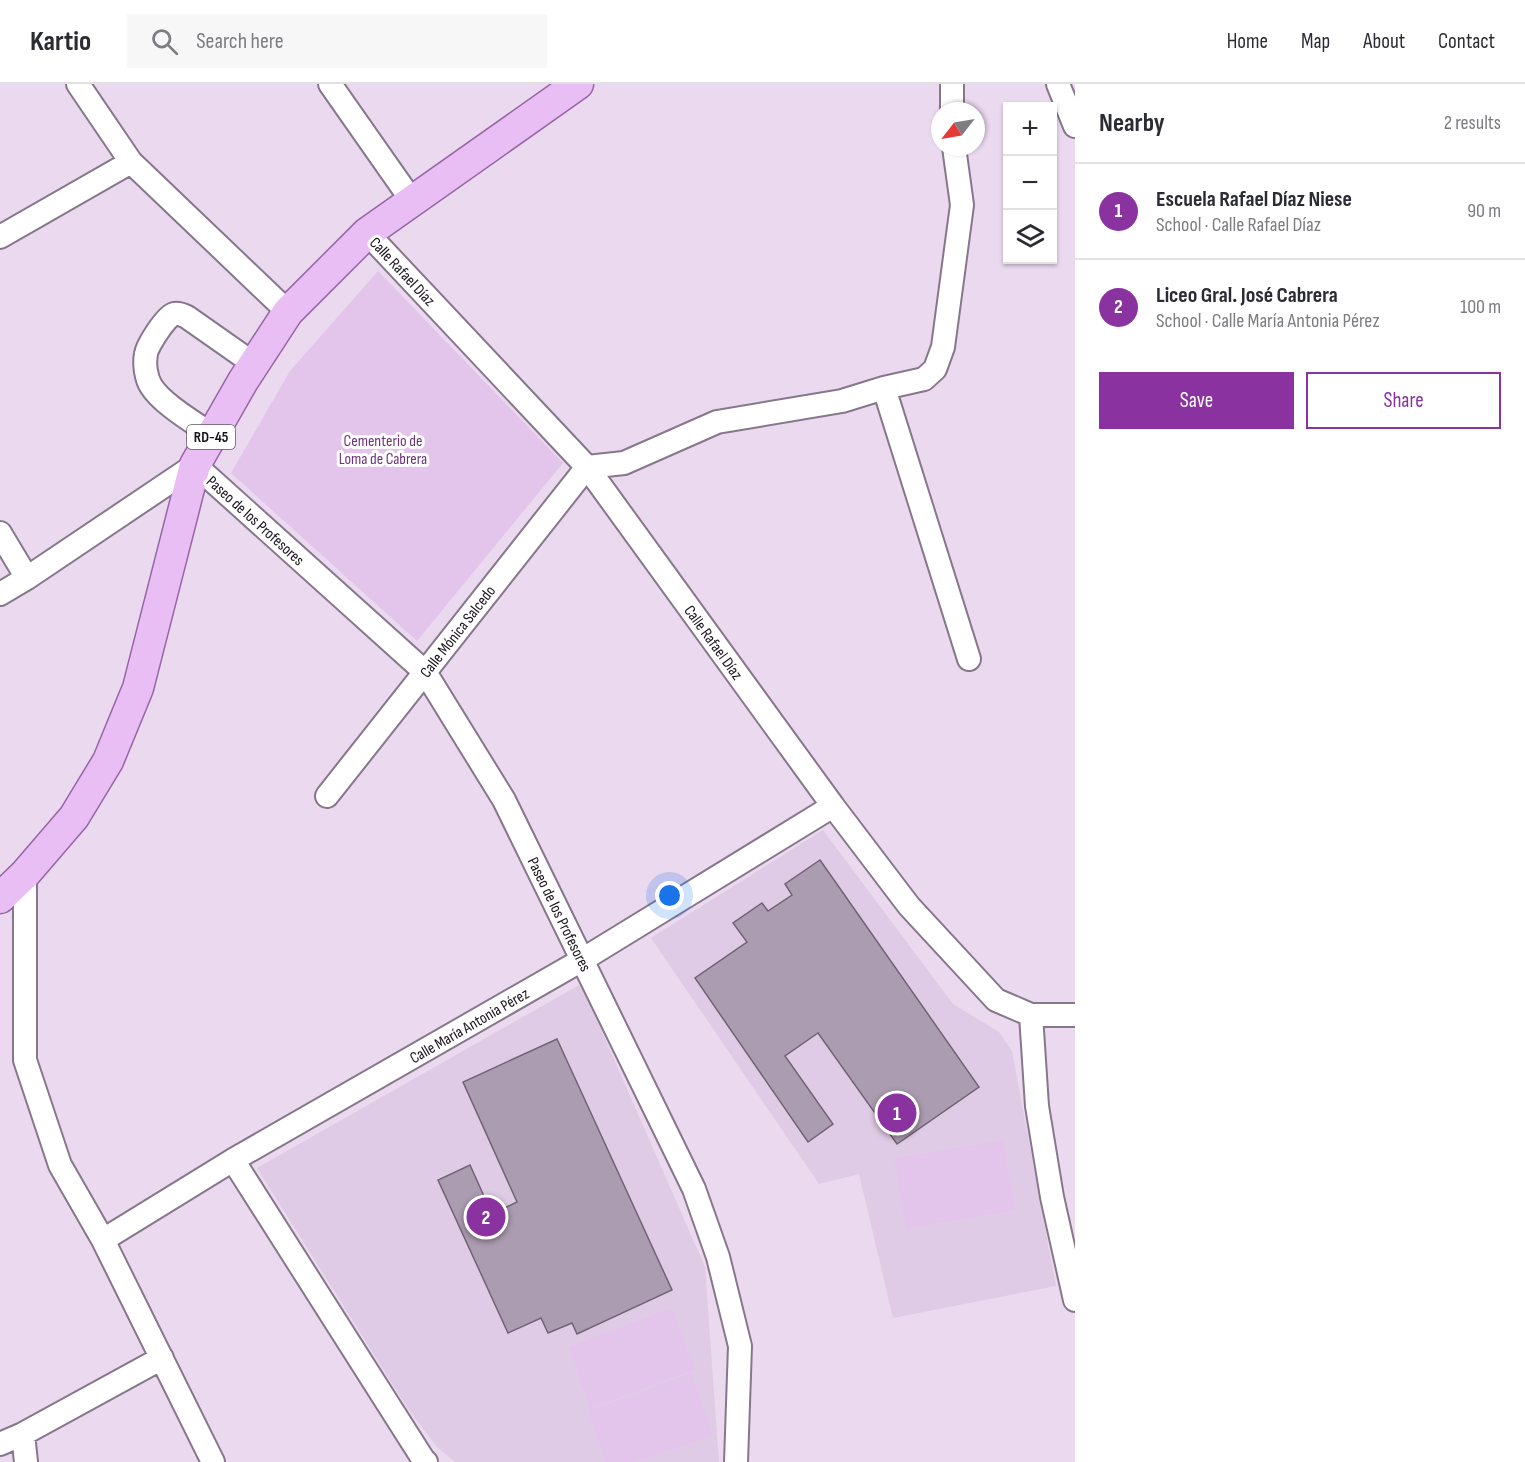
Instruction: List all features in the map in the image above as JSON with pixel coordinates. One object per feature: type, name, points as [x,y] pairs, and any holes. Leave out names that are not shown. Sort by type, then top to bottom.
[{"type":"main road","name":"RD-45","points":[[0,898],[25,874],[74,817],[108,761],[138,688],[195,465],[254,364],[288,312],[367,233],[578,84]]},
{"type":"street","points":[[78,84],[131,162],[288,312]]},
{"type":"street","points":[[330,84],[412,201]]},
{"type":"street","points":[[951,84],[952,102]]},
{"type":"street","points":[[1058,84],[1075,126]]},
{"type":"street","points":[[587,467],[624,463],[717,422],[842,401],[924,379],[935,369],[943,347],[962,205],[955,156]]},
{"type":"street","points":[[0,237],[131,162]]},
{"type":"street","name":"Calle Rafael Díaz","points":[[367,233],[587,467],[833,806],[909,906],[996,1000],[1031,1014],[1075,1015]]},
{"type":"street","points":[[212,435],[162,399],[151,386],[146,370],[146,353],[165,320],[172,314],[187,316],[254,364]]},
{"type":"street","points":[[884,388],[969,659]]},
{"type":"street","points":[[0,594],[195,465]]},
{"type":"street","name":"Paseo de los Profesores","points":[[195,465],[425,672],[504,800],[694,1189],[718,1257],[740,1346],[736,1462]]},
{"type":"street","name":"Calle Mónica Salcedo","points":[[327,796],[587,467]]},
{"type":"street","points":[[0,533],[27,578]]},
{"type":"street","name":"Calle María Antonia Pérez","points":[[103,1239],[233,1160],[582,960],[833,806]]},
{"type":"street","points":[[25,874],[25,1060],[60,1165],[103,1239],[213,1462]]},
{"type":"street","points":[[1031,1014],[1037,1106],[1052,1197],[1075,1300]]},
{"type":"street","points":[[233,1160],[426,1462]]},
{"type":"street","points":[[0,1444],[23,1434],[162,1358]]},
{"type":"street","points":[[23,1434],[26,1462]]},
{"type":"shaded area","points":[[823,830],[953,1004],[999,1032],[1012,1051],[1056,1286],[893,1318],[859,1174],[819,1184],[651,938]]},
{"type":"shaded area","points":[[581,984],[705,1267],[719,1462],[455,1462],[437,1447],[408,1409],[257,1168]]},
{"type":"green space","name":"Cementerio de Loma de Cabrera","points":[[378,271],[563,463],[417,641],[231,473],[290,371]]},
{"type":"green space","points":[[1003,1140],[1015,1210],[906,1228],[894,1158]]},
{"type":"green space","points":[[672,1308],[695,1369],[591,1409],[568,1347]]},
{"type":"green space","points":[[691,1373],[713,1435],[636,1462],[606,1462],[588,1411]]},
{"type":"building","points":[[820,860],[979,1087],[897,1144],[818,1033],[785,1056],[833,1124],[808,1142],[695,978],[747,942],[733,923],[762,903],[768,911],[792,895],[785,884]]},
{"type":"building","points":[[557,1039],[672,1290],[577,1334],[572,1323],[548,1333],[541,1318],[508,1333],[438,1180],[470,1165],[492,1214],[517,1202],[463,1082]]},
{"type":"place","name":"Escuela Rafael Díaz Niese","points":[[897,1113]]},
{"type":"place","name":"Liceo Gral. José Cabrera","points":[[486,1217]]}]
